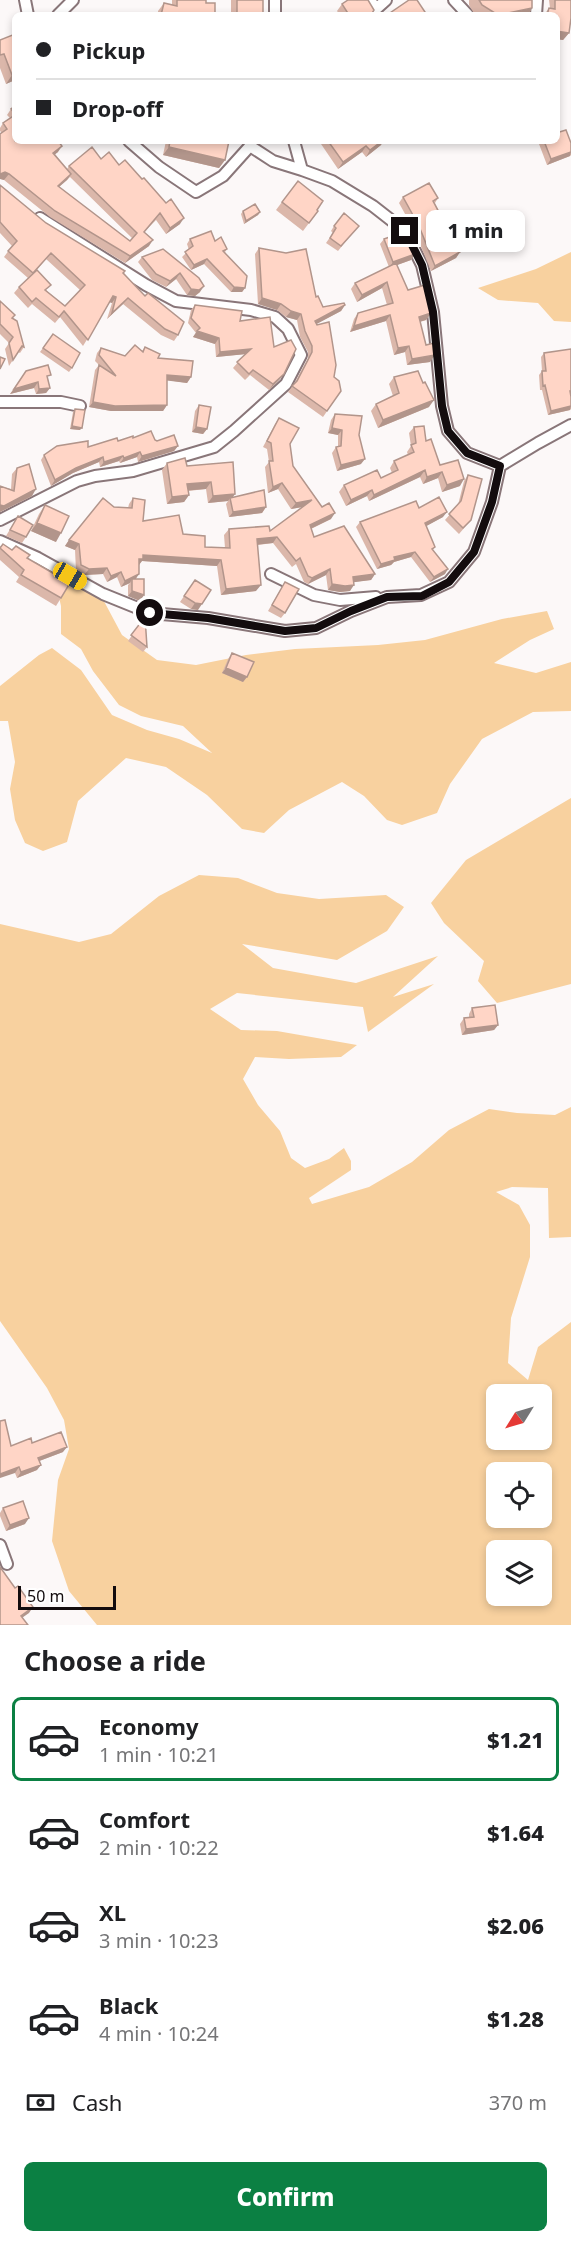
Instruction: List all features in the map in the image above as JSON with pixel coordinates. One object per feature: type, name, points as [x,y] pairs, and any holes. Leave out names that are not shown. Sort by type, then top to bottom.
[{"type":"street","points":[[61,12],[73,0]]},
{"type":"street","points":[[366,0],[376,9],[386,0]]},
{"type":"street","points":[[454,0],[465,12]]},
{"type":"street","points":[[132,144],[159,167],[196,192],[223,176],[250,146],[273,161],[332,181],[373,206],[405,231],[422,265],[433,312],[442,406],[448,431],[467,453],[500,466]]},
{"type":"street","points":[[295,144],[302,170]]},
{"type":"street","points":[[0,520],[77,482],[95,476],[133,471],[214,447],[286,384],[301,355],[288,329],[275,317],[251,310],[176,300],[146,285],[91,249],[46,224],[28,209]]},
{"type":"street","points":[[0,402],[61,402],[80,406]]},
{"type":"street","points":[[271,574],[314,595],[340,600],[422,596],[449,582],[474,552],[492,502],[500,466],[571,425]]},
{"type":"street","points":[[0,541],[38,558],[102,594],[150,613],[208,618],[285,631],[316,628],[387,597]]},
{"type":"street","points":[[0,1545],[7,1564]]},
{"type":"shaded area","points":[[571,252],[571,322],[554,321],[538,303],[498,300],[478,288],[536,269]]},
{"type":"shaded area","points":[[67,578],[98,590],[122,635],[157,660],[196,665],[246,655],[295,649],[425,640],[502,619],[547,611],[554,629],[530,640],[494,663],[536,673],[571,662],[571,711],[533,712],[482,739],[450,784],[437,813],[402,825],[387,820],[364,796],[342,782],[289,810],[264,833],[242,829],[207,795],[166,767],[126,758],[78,801],[67,842],[43,851],[25,843],[15,820],[10,789],[15,762],[8,721],[0,721],[0,686],[39,655],[52,648],[81,670],[112,715],[212,753],[183,726],[141,716],[119,705],[93,671],[81,649],[61,634],[61,606],[55,580]]},
{"type":"shaded area","points":[[571,798],[571,984],[497,1003],[478,981],[484,961],[444,923],[431,903],[466,860]]},
{"type":"shaded area","points":[[199,875],[238,878],[277,893],[319,899],[386,895],[404,907],[387,931],[337,960],[242,944],[273,968],[356,983],[438,956],[393,997],[434,984],[368,1032],[363,1007],[237,993],[210,1009],[241,1030],[277,1031],[357,1045],[341,1057],[289,1059],[255,1057],[243,1079],[258,1105],[280,1131],[291,1158],[305,1168],[329,1159],[344,1148],[351,1161],[351,1170],[309,1198],[312,1204],[369,1187],[412,1162],[449,1130],[489,1109],[555,1115],[571,1107],[571,1237],[549,1238],[548,1188],[512,1187],[496,1192],[519,1205],[530,1225],[530,1257],[511,1318],[508,1363],[528,1380],[538,1347],[571,1322],[571,1625],[97,1625],[69,1591],[52,1541],[58,1480],[69,1449],[64,1420],[47,1388],[0,1321],[0,924],[79,942],[111,934],[159,896]]},
{"type":"building","points":[[177,0],[206,0],[206,3],[215,3],[215,12],[162,12],[164,3],[177,6]]},
{"type":"building","points":[[237,0],[263,0],[263,12],[237,12]]},
{"type":"building","points":[[348,0],[368,0],[374,10],[373,12],[347,12],[342,4]]},
{"type":"building","points":[[409,0],[417,0],[425,12],[391,12]]},
{"type":"building","points":[[479,0],[532,0],[532,8],[513,12],[493,12],[482,5]]},
{"type":"building","points":[[555,0],[571,0],[569,33],[560,32],[560,12],[548,12],[549,8],[555,9]]},
{"type":"building","points":[[12,35],[12,75],[4,54],[0,55],[0,40]]},
{"type":"building","points":[[12,117],[12,144],[60,144],[62,146],[53,153],[71,174],[58,186],[130,241],[137,233],[69,166],[92,147],[101,159],[109,152],[119,165],[125,160],[166,203],[171,199],[184,218],[170,228],[160,213],[144,232],[153,240],[130,256],[55,211],[9,174],[5,172],[0,174],[0,134],[7,129],[3,123]]},
{"type":"building","points":[[566,130],[571,143],[571,152],[551,159],[545,144],[560,144],[560,132]]},
{"type":"building","points":[[170,144],[228,144],[225,160],[169,147]]},
{"type":"building","points":[[330,144],[378,144],[370,150],[366,146],[343,162]]},
{"type":"building","points":[[298,181],[323,201],[309,223],[282,202]]},
{"type":"building","points":[[429,183],[438,198],[433,201],[460,252],[435,266],[419,226],[403,197]]},
{"type":"building","points":[[0,185],[46,223],[125,271],[123,273],[145,296],[148,293],[184,322],[178,335],[165,329],[128,298],[112,313],[116,297],[113,296],[88,340],[64,311],[59,317],[36,298],[32,302],[19,287],[37,270],[51,285],[45,290],[65,306],[85,285],[51,253],[33,273],[8,251],[17,241],[0,222]]},
{"type":"building","points":[[255,204],[260,212],[246,221],[243,211]]},
{"type":"building","points":[[344,213],[359,226],[341,246],[330,238],[336,228],[334,226]]},
{"type":"building","points":[[211,231],[215,241],[221,237],[227,249],[223,251],[247,276],[245,288],[234,287],[207,259],[194,265],[185,252],[193,246],[190,239]]},
{"type":"building","points":[[404,232],[415,254],[393,262],[384,239]]},
{"type":"building","points":[[259,248],[286,253],[306,249],[316,297],[318,296],[323,307],[344,303],[345,305],[315,321],[317,325],[329,322],[336,365],[334,377],[339,381],[341,391],[327,411],[292,386],[312,352],[312,346],[301,314],[262,298]]},
{"type":"building","points":[[163,249],[199,278],[204,286],[199,290],[191,289],[180,273],[170,281],[156,274],[142,257]]},
{"type":"building","points":[[396,263],[408,290],[425,285],[431,313],[419,317],[426,345],[434,343],[435,355],[412,359],[409,346],[398,348],[390,315],[354,326],[358,313],[393,303],[387,282],[362,295],[355,283]]},
{"type":"building","points":[[0,301],[15,315],[12,318],[17,321],[24,347],[22,346],[13,360],[9,343],[13,337],[0,324]]},
{"type":"building","points":[[195,305],[242,311],[240,321],[270,317],[274,347],[291,340],[296,349],[284,374],[273,384],[253,370],[249,374],[237,362],[251,349],[220,352],[219,338],[197,331],[200,328],[191,318]]},
{"type":"building","points":[[53,334],[80,353],[72,368],[43,348]]},
{"type":"building","points":[[135,345],[143,352],[145,347],[160,354],[158,358],[193,361],[191,377],[167,375],[167,405],[115,406],[93,402],[99,365],[116,376],[99,355],[101,348],[125,356]]},
{"type":"building","points":[[571,349],[571,406],[551,411],[545,385],[543,386],[542,371],[546,371],[544,353]]},
{"type":"building","points":[[0,357],[5,359],[0,369]]},
{"type":"building","points":[[48,365],[51,375],[47,376],[50,388],[39,389],[38,382],[14,389],[26,371]]},
{"type":"building","points":[[418,371],[434,400],[383,420],[376,404],[399,393],[394,377]]},
{"type":"building","points":[[199,405],[211,407],[207,429],[196,427]]},
{"type":"building","points":[[75,409],[85,410],[82,428],[72,426]]},
{"type":"building","points":[[335,414],[362,416],[359,435],[365,459],[341,465],[336,447],[341,446],[342,430],[332,428]]},
{"type":"building","points":[[279,418],[299,428],[290,444],[293,466],[322,507],[329,503],[335,513],[310,525],[314,537],[344,526],[375,574],[353,577],[354,585],[345,586],[332,584],[330,569],[312,578],[308,576],[300,558],[296,561],[277,537],[257,539],[261,585],[226,589],[221,560],[143,555],[143,559],[139,559],[139,574],[125,581],[121,572],[111,576],[107,568],[89,569],[81,565],[79,544],[69,540],[103,498],[114,507],[132,508],[133,498],[145,500],[143,521],[179,515],[183,534],[205,536],[205,547],[230,548],[229,529],[269,526],[270,531],[312,500],[296,503],[282,483],[273,487],[269,461],[273,461],[271,443],[267,441]]},
{"type":"building","points":[[424,426],[426,441],[431,439],[440,465],[458,460],[464,479],[447,485],[442,472],[427,477],[425,470],[374,495],[372,490],[351,500],[344,485],[377,470],[381,478],[398,470],[394,461],[414,452],[411,445],[416,443],[414,427]]},
{"type":"building","points":[[151,431],[157,441],[174,435],[178,446],[142,456],[140,452],[104,462],[103,457],[55,480],[44,455],[57,446],[88,441],[88,447],[117,438],[118,441],[133,436],[133,438]]},
{"type":"building","points":[[185,458],[187,466],[233,462],[235,494],[213,496],[211,482],[187,484],[189,495],[172,497],[167,463]]},
{"type":"building","points":[[29,464],[36,489],[4,506],[0,505],[0,486],[14,491],[17,468]]},
{"type":"building","points":[[468,475],[482,479],[471,520],[463,528],[449,514],[461,501]]},
{"type":"building","points":[[264,490],[266,507],[233,512],[230,498]]},
{"type":"building","points":[[439,497],[447,512],[425,523],[435,547],[432,549],[448,569],[434,577],[415,552],[394,557],[395,560],[381,564],[360,522],[416,501],[419,508]]},
{"type":"building","points":[[45,505],[69,516],[61,533],[37,523]]},
{"type":"building","points":[[18,516],[33,525],[26,537],[10,530]]},
{"type":"building","points":[[3,544],[12,550],[16,546],[30,555],[27,558],[70,583],[61,598],[21,575],[24,570],[0,548]]},
{"type":"building","points":[[132,579],[144,579],[144,595],[132,591]]},
{"type":"building","points":[[195,580],[211,590],[202,604],[195,603],[184,596]]},
{"type":"building","points":[[285,582],[299,589],[285,613],[272,605]]},
{"type":"building","points":[[145,617],[147,647],[131,635]]},
{"type":"building","points":[[232,653],[254,662],[247,677],[226,668]]},
{"type":"building","points":[[495,1005],[498,1025],[466,1029],[464,1018],[474,1017],[472,1008]]},
{"type":"building","points":[[5,1420],[11,1446],[31,1438],[32,1443],[61,1432],[67,1447],[38,1458],[41,1465],[21,1472],[19,1467],[0,1474],[0,1421]]},
{"type":"building","points":[[23,1501],[29,1518],[10,1525],[3,1508]]},
{"type":"building","points":[[0,1567],[33,1607],[21,1616],[28,1625],[0,1625]]},
{"type":"route","points":[[150,613],[208,618],[285,631],[316,628],[387,597],[422,596],[449,582],[474,552],[492,502],[500,466],[467,453],[448,431],[442,406],[433,312],[422,265],[405,231]]}]
